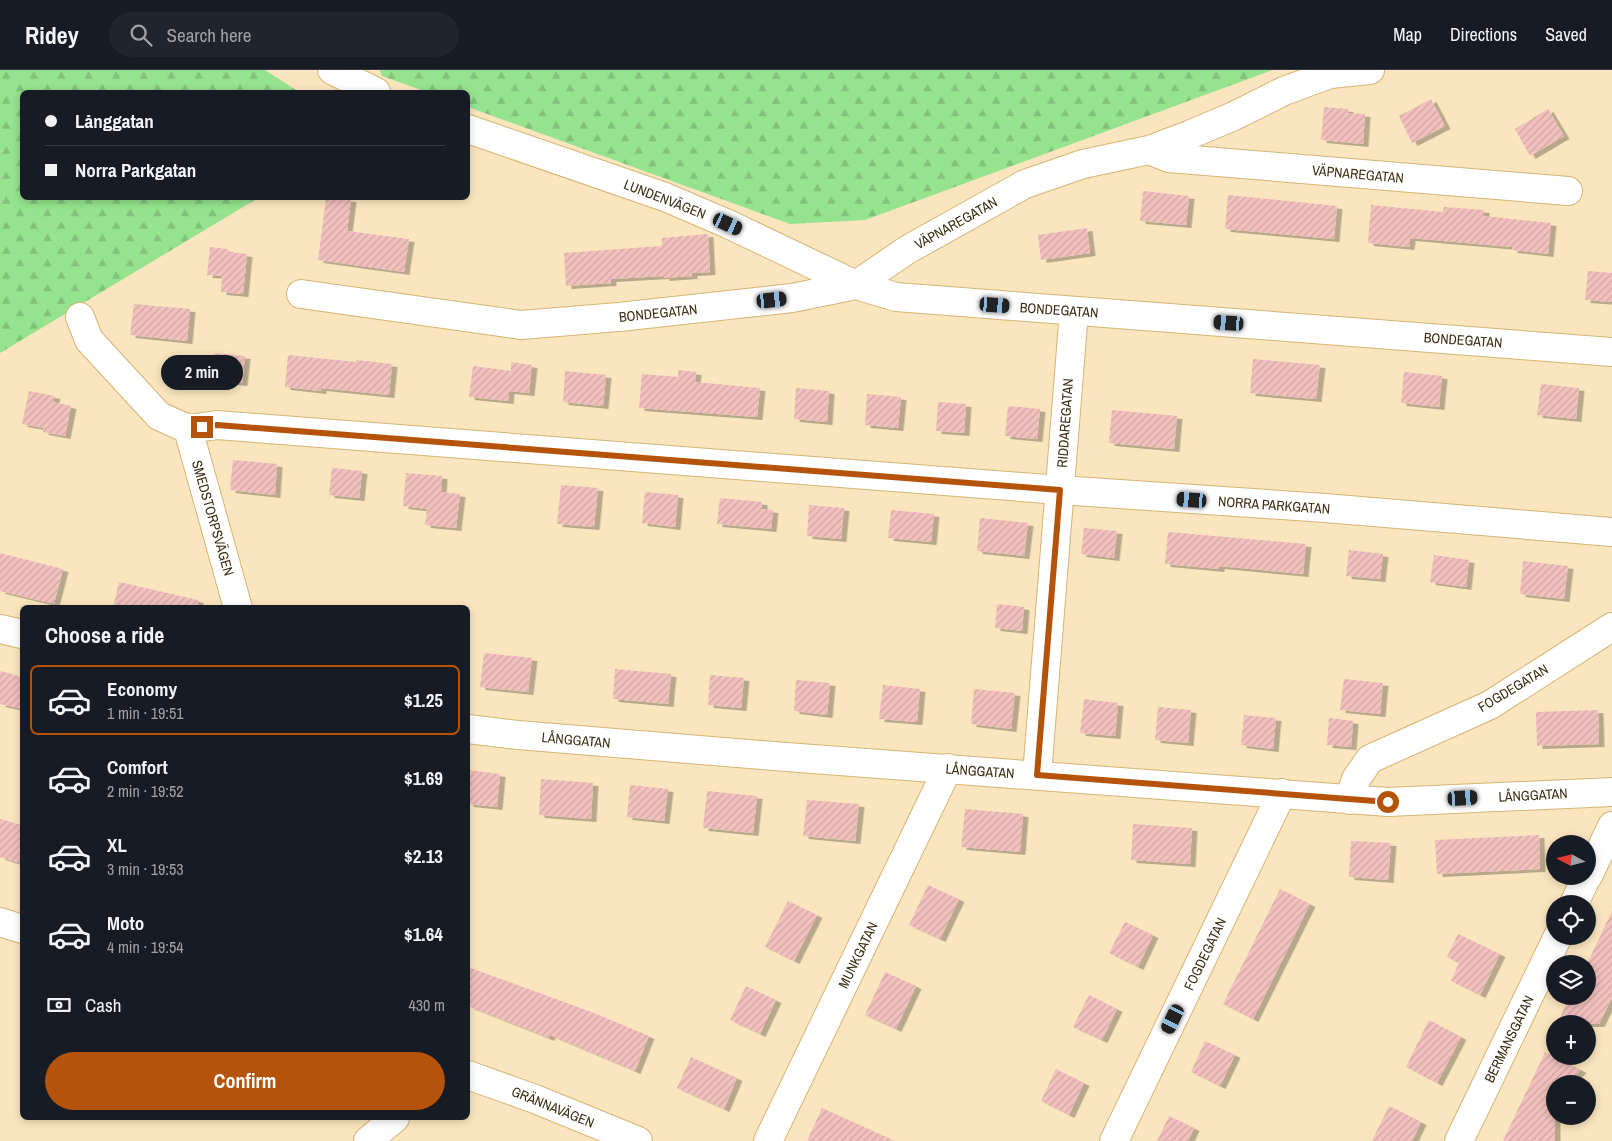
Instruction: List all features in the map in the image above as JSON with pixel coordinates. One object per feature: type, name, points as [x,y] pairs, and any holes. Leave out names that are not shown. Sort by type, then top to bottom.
[{"type":"street","points":[[332,70],[372,90]]},
{"type":"street","name":"VÄPNAREGATAN","points":[[856,285],[907,250],[1025,184],[1083,164],[1149,150],[1234,116],[1284,91],[1330,74],[1370,70]]},
{"type":"street","name":"LUNDENVÄGEN","points":[[470,130],[665,197],[728,224],[856,285]]},
{"type":"street","name":"VÄPNAREGATAN","points":[[1149,150],[1169,158],[1568,191]]},
{"type":"street","name":"BONDEGATAN","points":[[301,294],[520,325],[619,317],[792,298],[856,285],[896,298],[1612,352]]},
{"type":"street","name":"RIDDAREGATAN","points":[[1037,775],[1074,311]]},
{"type":"street","points":[[80,317],[89,340],[159,416],[188,429]]},
{"type":"street","name":"NORRA PARKGATAN","points":[[188,429],[217,425],[1060,490],[1325,508],[1612,532]]},
{"type":"street","name":"SMEDSTORPSVÄGEN","points":[[188,429],[237,605]]},
{"type":"street","name":"FOGDEGATAN","points":[[1349,800],[1356,778],[1370,759],[1490,705],[1612,627]]},
{"type":"street","points":[[0,629],[20,634]]},
{"type":"street","name":"LÅNGGATAN","points":[[470,729],[1349,800],[1388,802],[1612,792]]},
{"type":"street","name":"MUNKGATAN","points":[[768,1141],[948,768]]},
{"type":"street","name":"FOGDEGATAN","points":[[1114,1141],[1282,794]]},
{"type":"street","points":[[1596,859],[1612,826]]},
{"type":"street","points":[[0,922],[20,928]]},
{"type":"street","name":"BERMANSGATAN","points":[[1459,1141],[1554,945]]},
{"type":"street","name":"GRÄNNAVÄGEN","points":[[470,1076],[535,1099],[638,1141]]},
{"type":"street","points":[[368,1141],[392,1120]]},
{"type":"green space","points":[[0,70],[265,70],[296,90],[20,90],[20,200],[255,200],[0,353]]},
{"type":"green space","points":[[380,70],[1273,70],[865,220],[790,224],[470,108],[470,90],[421,90],[382,76]]},
{"type":"building","points":[[1431,99],[1445,126],[1412,143],[1399,116]]},
{"type":"building","points":[[1324,107],[1348,109],[1348,113],[1365,114],[1363,144],[1321,140]]},
{"type":"building","points":[[1548,109],[1564,136],[1530,156],[1515,129]]},
{"type":"building","points":[[1143,191],[1189,196],[1186,225],[1140,221]]},
{"type":"building","points":[[1228,195],[1337,206],[1334,239],[1225,229]]},
{"type":"building","points":[[326,200],[351,200],[347,231],[409,239],[404,272],[318,260]]},
{"type":"building","points":[[1371,205],[1443,212],[1444,207],[1484,210],[1484,216],[1551,223],[1548,254],[1512,250],[1512,247],[1410,238],[1409,247],[1368,243]]},
{"type":"building","points":[[1087,228],[1090,253],[1041,260],[1038,235]]},
{"type":"building","points":[[708,234],[710,272],[692,273],[692,276],[664,278],[664,276],[611,279],[611,283],[566,286],[564,253],[662,246],[662,238]]},
{"type":"building","points":[[210,247],[228,249],[228,252],[247,254],[243,294],[221,292],[222,276],[207,275]]},
{"type":"building","points":[[1588,271],[1612,273],[1612,302],[1585,300]]},
{"type":"building","points":[[134,304],[190,309],[187,341],[130,335]]},
{"type":"building","points":[[214,353],[245,356],[242,383],[211,380]]},
{"type":"building","points":[[288,355],[392,364],[389,395],[321,388],[321,391],[285,387]]},
{"type":"building","points":[[1253,359],[1320,365],[1316,399],[1250,393]]},
{"type":"building","points":[[511,362],[532,365],[529,393],[509,391],[508,401],[469,397],[473,366],[511,371]]},
{"type":"building","points":[[678,370],[696,372],[695,382],[760,388],[757,417],[639,408],[642,374],[678,377]]},
{"type":"building","points":[[565,371],[606,375],[603,406],[563,402]]},
{"type":"building","points":[[1404,372],[1442,376],[1439,407],[1401,403]]},
{"type":"building","points":[[1541,384],[1579,388],[1576,419],[1537,415]]},
{"type":"building","points":[[796,388],[829,391],[827,422],[794,419]]},
{"type":"building","points":[[29,391],[55,396],[53,402],[71,406],[65,436],[43,432],[44,428],[22,424]]},
{"type":"building","points":[[867,394],[901,397],[898,428],[865,425]]},
{"type":"building","points":[[938,402],[966,404],[964,433],[936,431]]},
{"type":"building","points":[[1008,406],[1040,409],[1037,439],[1005,436]]},
{"type":"building","points":[[1112,410],[1177,416],[1174,449],[1109,443]]},
{"type":"building","points":[[233,460],[277,464],[275,495],[230,490]]},
{"type":"building","points":[[332,468],[362,471],[359,498],[329,495]]},
{"type":"building","points":[[406,473],[442,476],[441,492],[460,494],[456,528],[425,525],[427,509],[403,506]]},
{"type":"building","points":[[561,485],[598,488],[594,527],[557,524]]},
{"type":"building","points":[[645,492],[678,495],[675,527],[642,523]]},
{"type":"building","points":[[720,498],[762,502],[762,509],[773,510],[771,529],[717,524]]},
{"type":"building","points":[[809,505],[844,508],[841,539],[807,536]]},
{"type":"building","points":[[891,510],[934,514],[931,542],[888,538]]},
{"type":"building","points":[[980,518],[1028,523],[1024,556],[977,551]]},
{"type":"building","points":[[1084,528],[1117,531],[1114,558],[1081,554]]},
{"type":"building","points":[[1168,532],[1306,544],[1303,574],[1219,566],[1219,569],[1165,564]]},
{"type":"building","points":[[1349,550],[1383,554],[1380,579],[1346,576]]},
{"type":"building","points":[[0,553],[63,569],[54,604],[0,591]]},
{"type":"building","points":[[1434,555],[1469,560],[1466,587],[1430,582]]},
{"type":"building","points":[[1523,561],[1568,566],[1564,599],[1520,594]]},
{"type":"building","points":[[119,582],[198,600],[197,605],[114,605]]},
{"type":"building","points":[[997,604],[1024,607],[1022,631],[995,628]]},
{"type":"building","points":[[484,653],[532,658],[528,692],[480,687]]},
{"type":"building","points":[[615,669],[671,674],[668,704],[613,699]]},
{"type":"building","points":[[0,671],[20,676],[20,709],[0,704]]},
{"type":"building","points":[[710,675],[744,678],[741,708],[708,705]]},
{"type":"building","points":[[1344,679],[1383,683],[1380,714],[1340,710]]},
{"type":"building","points":[[796,680],[830,683],[827,715],[794,711]]},
{"type":"building","points":[[883,685],[920,689],[917,722],[879,719]]},
{"type":"building","points":[[974,689],[1015,693],[1011,729],[971,724]]},
{"type":"building","points":[[1084,699],[1118,703],[1115,736],[1080,733]]},
{"type":"building","points":[[1158,707],[1191,710],[1188,743],[1155,740]]},
{"type":"building","points":[[1598,710],[1599,744],[1537,746],[1536,712]]},
{"type":"building","points":[[1244,715],[1276,718],[1273,749],[1241,745]]},
{"type":"building","points":[[1329,718],[1353,721],[1351,747],[1327,745]]},
{"type":"building","points":[[470,770],[500,774],[497,807],[470,804]]},
{"type":"building","points":[[541,779],[593,783],[591,819],[539,815]]},
{"type":"building","points":[[630,785],[668,789],[664,821],[627,817]]},
{"type":"building","points":[[707,791],[757,796],[753,833],[703,828]]},
{"type":"building","points":[[807,800],[859,804],[855,841],[803,836]]},
{"type":"building","points":[[965,809],[1023,814],[1020,852],[961,847]]},
{"type":"building","points":[[0,819],[20,824],[20,863],[0,857]]},
{"type":"building","points":[[1133,824],[1192,828],[1190,864],[1131,860]]},
{"type":"building","points":[[1539,835],[1540,869],[1437,874],[1435,840]]},
{"type":"building","points":[[1351,841],[1391,843],[1388,880],[1349,877]]},
{"type":"building","points":[[928,885],[959,899],[940,939],[909,925]]},
{"type":"building","points":[[1280,889],[1310,904],[1253,1019],[1223,1004]]},
{"type":"building","points":[[788,901],[817,915],[794,961],[765,947]]},
{"type":"building","points":[[1612,911],[1612,998],[1599,1024],[1596,1024],[1596,1015],[1561,1015],[1566,1005],[1596,1005],[1596,955],[1591,955]]},
{"type":"building","points":[[1125,922],[1153,935],[1138,967],[1109,953]]},
{"type":"building","points":[[1458,934],[1500,954],[1480,995],[1451,981],[1459,963],[1447,957]]},
{"type":"building","points":[[470,968],[594,1013],[649,1036],[635,1071],[550,1035],[549,1038],[470,1007]]},
{"type":"building","points":[[885,972],[916,986],[896,1029],[865,1015]]},
{"type":"building","points":[[746,986],[776,1000],[760,1034],[730,1020]]},
{"type":"building","points":[[1089,995],[1117,1009],[1102,1040],[1073,1027]]},
{"type":"building","points":[[1429,1020],[1461,1037],[1437,1083],[1406,1067]]},
{"type":"building","points":[[1205,1041],[1235,1055],[1220,1086],[1191,1072]]},
{"type":"building","points":[[1545,1052],[1546,1065],[1571,1065],[1581,1070],[1576,1075],[1546,1075],[1546,1125],[1555,1125],[1555,1141],[1503,1141]]},
{"type":"building","points":[[691,1057],[737,1078],[724,1109],[677,1088]]},
{"type":"building","points":[[1056,1069],[1084,1083],[1069,1115],[1041,1101]]},
{"type":"building","points":[[1389,1106],[1421,1122],[1412,1141],[1372,1141]]},
{"type":"building","points":[[822,1108],[895,1141],[807,1141]]},
{"type":"building","points":[[1169,1116],[1194,1128],[1188,1141],[1157,1141]]},
{"type":"route","points":[[202,427],[217,425],[1060,490],[1037,775],[1388,802]]}]
